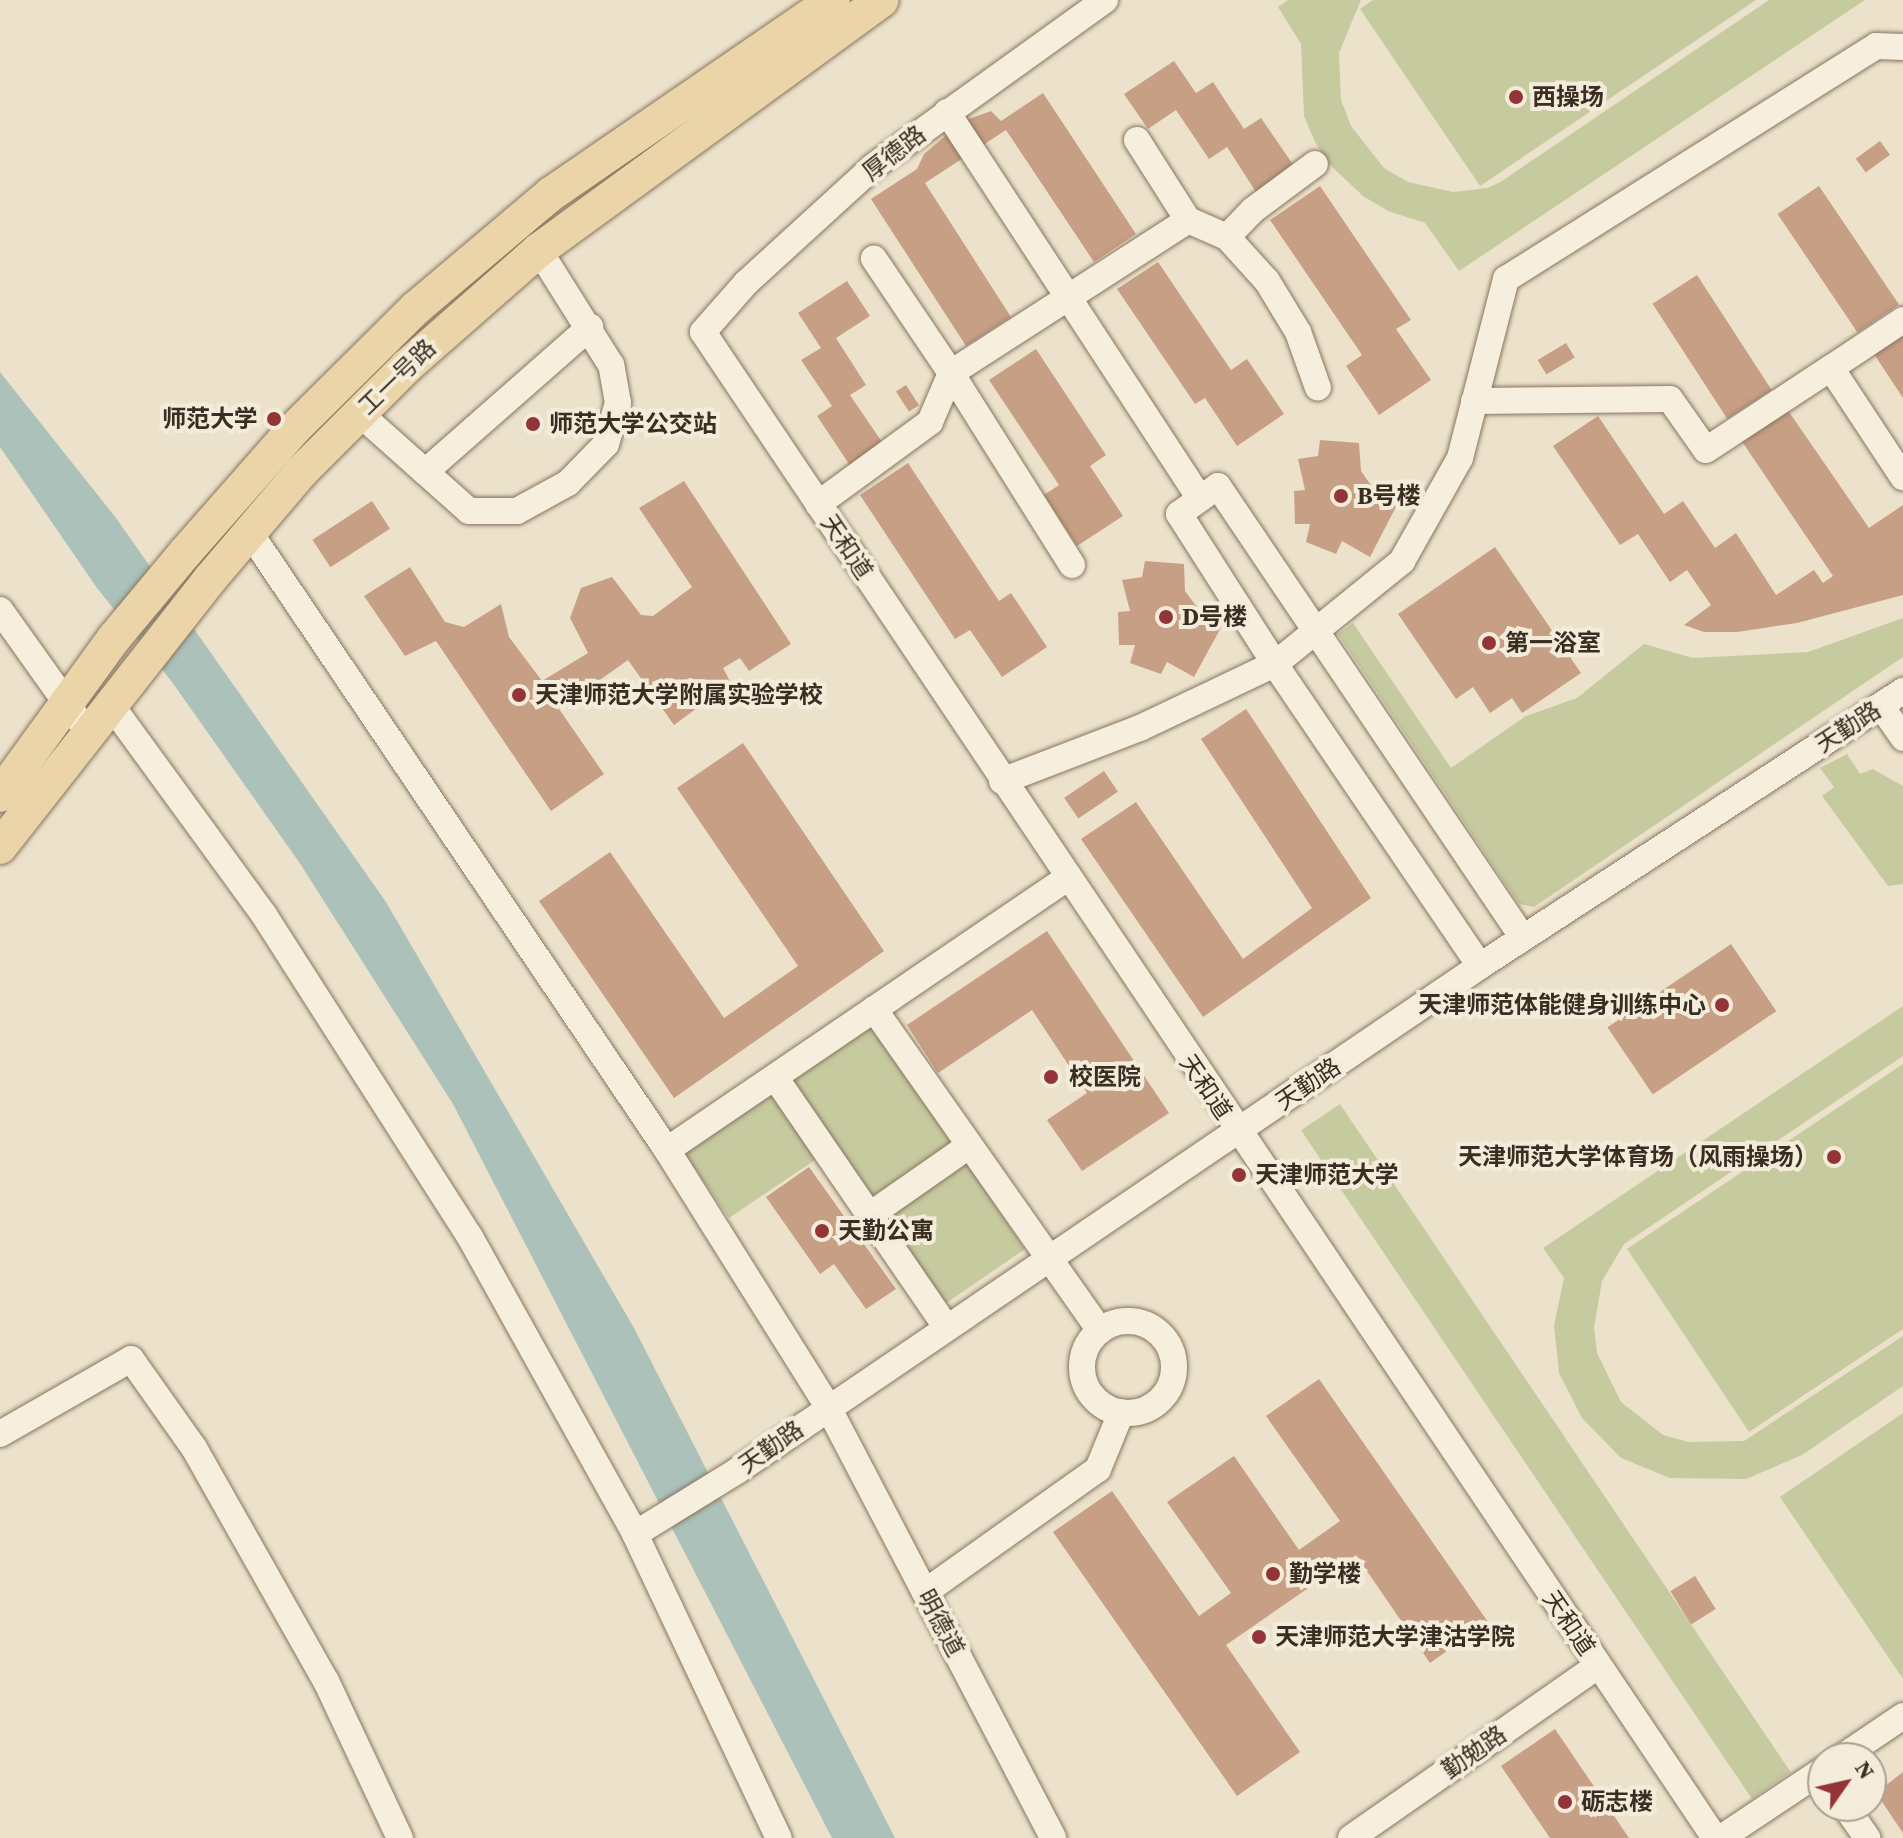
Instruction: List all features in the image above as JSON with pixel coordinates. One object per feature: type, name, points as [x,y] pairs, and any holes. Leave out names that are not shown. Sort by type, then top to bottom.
[{"type":"main road","name":"工一号路","points":[[0,795],[115,637],[185,553],[335,387],[501,232],[817,14],[882,0]]},
{"type":"main road","name":"工一号路","points":[[0,847],[210,579],[359,413],[539,250],[817,14]]},
{"type":"street","name":"厚德路","points":[[703,332],[746,283],[862,178],[947,112],[1105,0]]},
{"type":"street","points":[[1002,781],[1140,728],[1275,664],[1316,635],[1402,561],[1460,458],[1506,279],[1876,46],[1903,47]]},
{"type":"street","points":[[947,112],[1200,499]]},
{"type":"street","points":[[1137,140],[1188,220],[1227,237],[1267,281],[1298,332],[1318,388]]},
{"type":"street","points":[[1227,237],[1253,210],[1315,164]]},
{"type":"street","points":[[818,504],[930,422],[951,373],[1188,220]]},
{"type":"street","points":[[359,413],[469,511],[517,511],[568,483],[606,444],[618,403],[611,365],[539,250]]},
{"type":"street","points":[[874,259],[951,373],[1072,565]]},
{"type":"street","points":[[1474,401],[1670,399],[1706,450],[1903,320]]},
{"type":"street","points":[[425,472],[590,327]]},
{"type":"street","name":"天和道","points":[[703,332],[1237,1133],[1715,1838]]},
{"type":"street","points":[[1831,368],[1903,477]]},
{"type":"street","points":[[1480,966],[1275,664],[1179,514],[1218,486],[1523,938]]},
{"type":"street","name":"明德道","points":[[250,533],[667,1150],[828,1407],[1053,1838]]},
{"type":"street","points":[[0,610],[89,734]]},
{"type":"street","name":"天勤路","points":[[635,1534],[737,1471],[1480,966],[1903,691]]},
{"type":"street","points":[[111,705],[264,915],[470,1237],[635,1534],[771,1835]]},
{"type":"street","points":[[1881,706],[1903,738]]},
{"type":"street","points":[[667,1150],[1067,878]]},
{"type":"street","points":[[874,1009],[967,1147],[1100,1330]]},
{"type":"street","points":[[775,1077],[947,1328]]},
{"type":"street","points":[[870,1215],[967,1147]]},
{"type":"street","points":[[1123,1322],[1146,1326],[1165,1340],[1173,1362],[1164,1396],[1144,1410],[1121,1413],[1091,1395],[1082,1372],[1086,1349],[1100,1330],[1123,1322]]},
{"type":"street","points":[[0,1434],[131,1359],[194,1448],[319,1668],[400,1838]]},
{"type":"street","points":[[925,1592],[1098,1469],[1121,1413]]},
{"type":"street","name":"勤勉路","points":[[1351,1838],[1598,1666]]},
{"type":"street","points":[[1865,1742],[1903,1716]]},
{"type":"street","points":[[1721,1838],[1807,1781]]},
{"type":"green space","name":"西操场","points":[[1288,0],[1361,0],[1339,53],[1341,100],[1351,126],[1384,168],[1408,182],[1453,192],[1488,188],[1502,181],[1769,0],[1865,0],[1459,271],[1425,223],[1388,211],[1363,196],[1329,164],[1315,142],[1304,116],[1301,44],[1278,7]]},
{"type":"green space","name":"西操场","points":[[1373,0],[1756,0],[1480,186],[1360,9]]},
{"type":"green space","points":[[1903,618],[1903,657],[1534,907],[1519,904],[1338,634],[1353,623],[1451,768],[1526,716],[1577,698],[1644,644],[1693,658],[1808,652]]},
{"type":"green space","points":[[1847,754],[1860,774],[1873,769],[1903,786],[1903,884],[1888,886],[1822,796],[1834,787],[1820,768]]},
{"type":"green space","name":"天津师范大学体育场（风雨操场）","points":[[1903,1006],[1903,1056],[1624,1244],[1602,1281],[1594,1328],[1597,1353],[1621,1402],[1663,1435],[1689,1442],[1744,1441],[1903,1336],[1903,1386],[1802,1455],[1746,1479],[1670,1478],[1621,1458],[1582,1418],[1559,1373],[1554,1325],[1564,1278],[1543,1248]]},
{"type":"green space","points":[[872,1023],[1025,1249],[945,1304],[837,1145],[729,1218],[683,1151]]},
{"type":"green space","name":"天津师范大学体育场（风雨操场）","points":[[1903,1064],[1903,1329],[1749,1432],[1627,1249]]},
{"type":"green space","points":[[1340,1104],[1791,1772],[1752,1798],[1301,1130]]},
{"type":"green space","points":[[1903,1413],[1903,1679],[1780,1497]]},
{"type":"water","points":[[0,372],[116,518],[386,902],[634,1328],[895,1838],[832,1838],[453,1104],[299,862],[172,682],[97,588],[0,447]]},
{"type":"building","points":[[1174,61],[1196,93],[1213,82],[1244,129],[1261,118],[1294,166],[1256,192],[1227,147],[1209,159],[1176,110],[1148,129],[1124,94]]},
{"type":"building","points":[[1043,93],[1136,234],[1094,262],[1006,130],[925,183],[1011,317],[966,346],[871,199],[917,169],[924,154],[963,121],[991,111],[1001,121]]},
{"type":"building","points":[[1880,141],[1890,155],[1866,172],[1856,159]]},
{"type":"building","points":[[1320,186],[1411,320],[1396,329],[1431,380],[1379,415],[1346,366],[1362,355],[1270,220]]},
{"type":"building","points":[[1819,186],[1899,305],[1858,333],[1778,214]]},
{"type":"building","points":[[1158,262],[1231,370],[1247,359],[1284,414],[1237,446],[1205,398],[1195,404],[1117,289]]},
{"type":"building","points":[[1697,275],[1772,390],[1727,419],[1653,304]]},
{"type":"building","points":[[847,281],[870,316],[836,338],[866,385],[850,395],[884,445],[851,467],[817,416],[832,406],[801,360],[821,348],[798,313]]},
{"type":"building","points":[[1903,334],[1903,398],[1874,354]]},
{"type":"building","points":[[1566,343],[1575,358],[1546,375],[1538,360]]},
{"type":"building","points":[[1036,349],[1106,455],[1090,466],[1123,516],[1077,546],[1044,495],[1059,485],[989,380]]},
{"type":"building","points":[[906,385],[919,405],[909,412],[896,392]]},
{"type":"building","points":[[1787,409],[1869,528],[1903,505],[1903,595],[1797,623],[1737,632],[1704,632],[1684,625],[1711,605],[1687,570],[1670,582],[1638,534],[1620,545],[1553,446],[1598,416],[1664,514],[1683,501],[1715,548],[1736,533],[1776,595],[1814,570],[1823,583],[1833,576],[1741,440]]},
{"type":"building","name":"B号楼","points":[[1320,440],[1359,443],[1361,471],[1375,491],[1399,501],[1370,557],[1342,541],[1336,554],[1306,542],[1310,524],[1295,524],[1294,491],[1305,490],[1298,459],[1318,456]]},
{"type":"building","points":[[908,463],[999,601],[1011,593],[1047,647],[1002,677],[970,630],[955,639],[860,495]]},
{"type":"building","points":[[684,481],[791,644],[749,671],[740,658],[723,668],[731,683],[674,725],[628,660],[559,709],[604,774],[551,811],[436,641],[405,656],[364,596],[410,567],[445,622],[464,627],[501,604],[509,637],[542,681],[588,653],[570,618],[581,588],[612,577],[641,615],[653,616],[692,587],[639,508]]},
{"type":"building","points":[[372,501],[390,529],[330,567],[312,540]]},
{"type":"building","name":"第一浴室","points":[[1495,547],[1581,673],[1522,713],[1512,698],[1490,713],[1473,687],[1456,699],[1398,614]]},
{"type":"building","name":"D号楼","points":[[1145,561],[1184,564],[1185,591],[1200,611],[1224,622],[1194,677],[1167,662],[1161,674],[1130,663],[1135,645],[1119,645],[1118,612],[1130,611],[1122,580],[1142,577]]},
{"type":"building","points":[[1246,709],[1371,898],[1203,1017],[1081,839],[1136,802],[1243,959],[1312,908],[1201,739]]},
{"type":"building","points":[[743,743],[884,951],[674,1098],[539,901],[610,852],[724,1018],[798,966],[677,788]]},
{"type":"building","points":[[1104,771],[1118,792],[1078,819],[1064,798]]},
{"type":"building","points":[[1047,931],[1169,1113],[1082,1171],[1047,1120],[1087,1093],[1032,1010],[938,1073],[907,1025]]},
{"type":"building","points":[[1731,944],[1776,1011],[1653,1094],[1607,1027]]},
{"type":"building","name":"天勤公寓","points":[[809,1167],[896,1289],[866,1309],[834,1264],[820,1274],[766,1197]]},
{"type":"building","name":"勤学楼","points":[[1319,1379],[1488,1622],[1430,1663],[1356,1555],[1226,1645],[1300,1752],[1237,1796],[1053,1532],[1112,1491],[1199,1616],[1231,1593],[1167,1502],[1234,1456],[1299,1550],[1340,1521],[1266,1416]]},
{"type":"building","points":[[1695,1576],[1716,1609],[1691,1624],[1670,1591]]},
{"type":"building","name":"砺志楼","points":[[1555,1729],[1629,1838],[1550,1838],[1501,1766]]},
{"type":"building","points":[[1903,1772],[1903,1833],[1887,1809],[1887,1784]]},
{"type":"place","name":"西操场","points":[[1516,97]]},
{"type":"place","name":"师范大学","points":[[274,419]]},
{"type":"place","name":"师范大学公交站","points":[[533,424]]},
{"type":"place","name":"B号楼","points":[[1341,496]]},
{"type":"place","name":"D号楼","points":[[1166,617]]},
{"type":"place","name":"第一浴室","points":[[1489,643]]},
{"type":"place","name":"天津师范大学附属实验学校","points":[[519,695]]},
{"type":"place","name":"天津师范体能健身训练中心","points":[[1722,1005]]},
{"type":"place","name":"校医院","points":[[1051,1077]]},
{"type":"place","name":"天津师范大学体育场（风雨操场）","points":[[1834,1157]]},
{"type":"place","name":"天津师范大学","points":[[1239,1175]]},
{"type":"place","name":"天勤公寓","points":[[822,1231]]},
{"type":"place","name":"勤学楼","points":[[1273,1574]]},
{"type":"place","name":"天津师范大学津沽学院","points":[[1259,1637]]},
{"type":"place","name":"砺志楼","points":[[1565,1802]]}]
